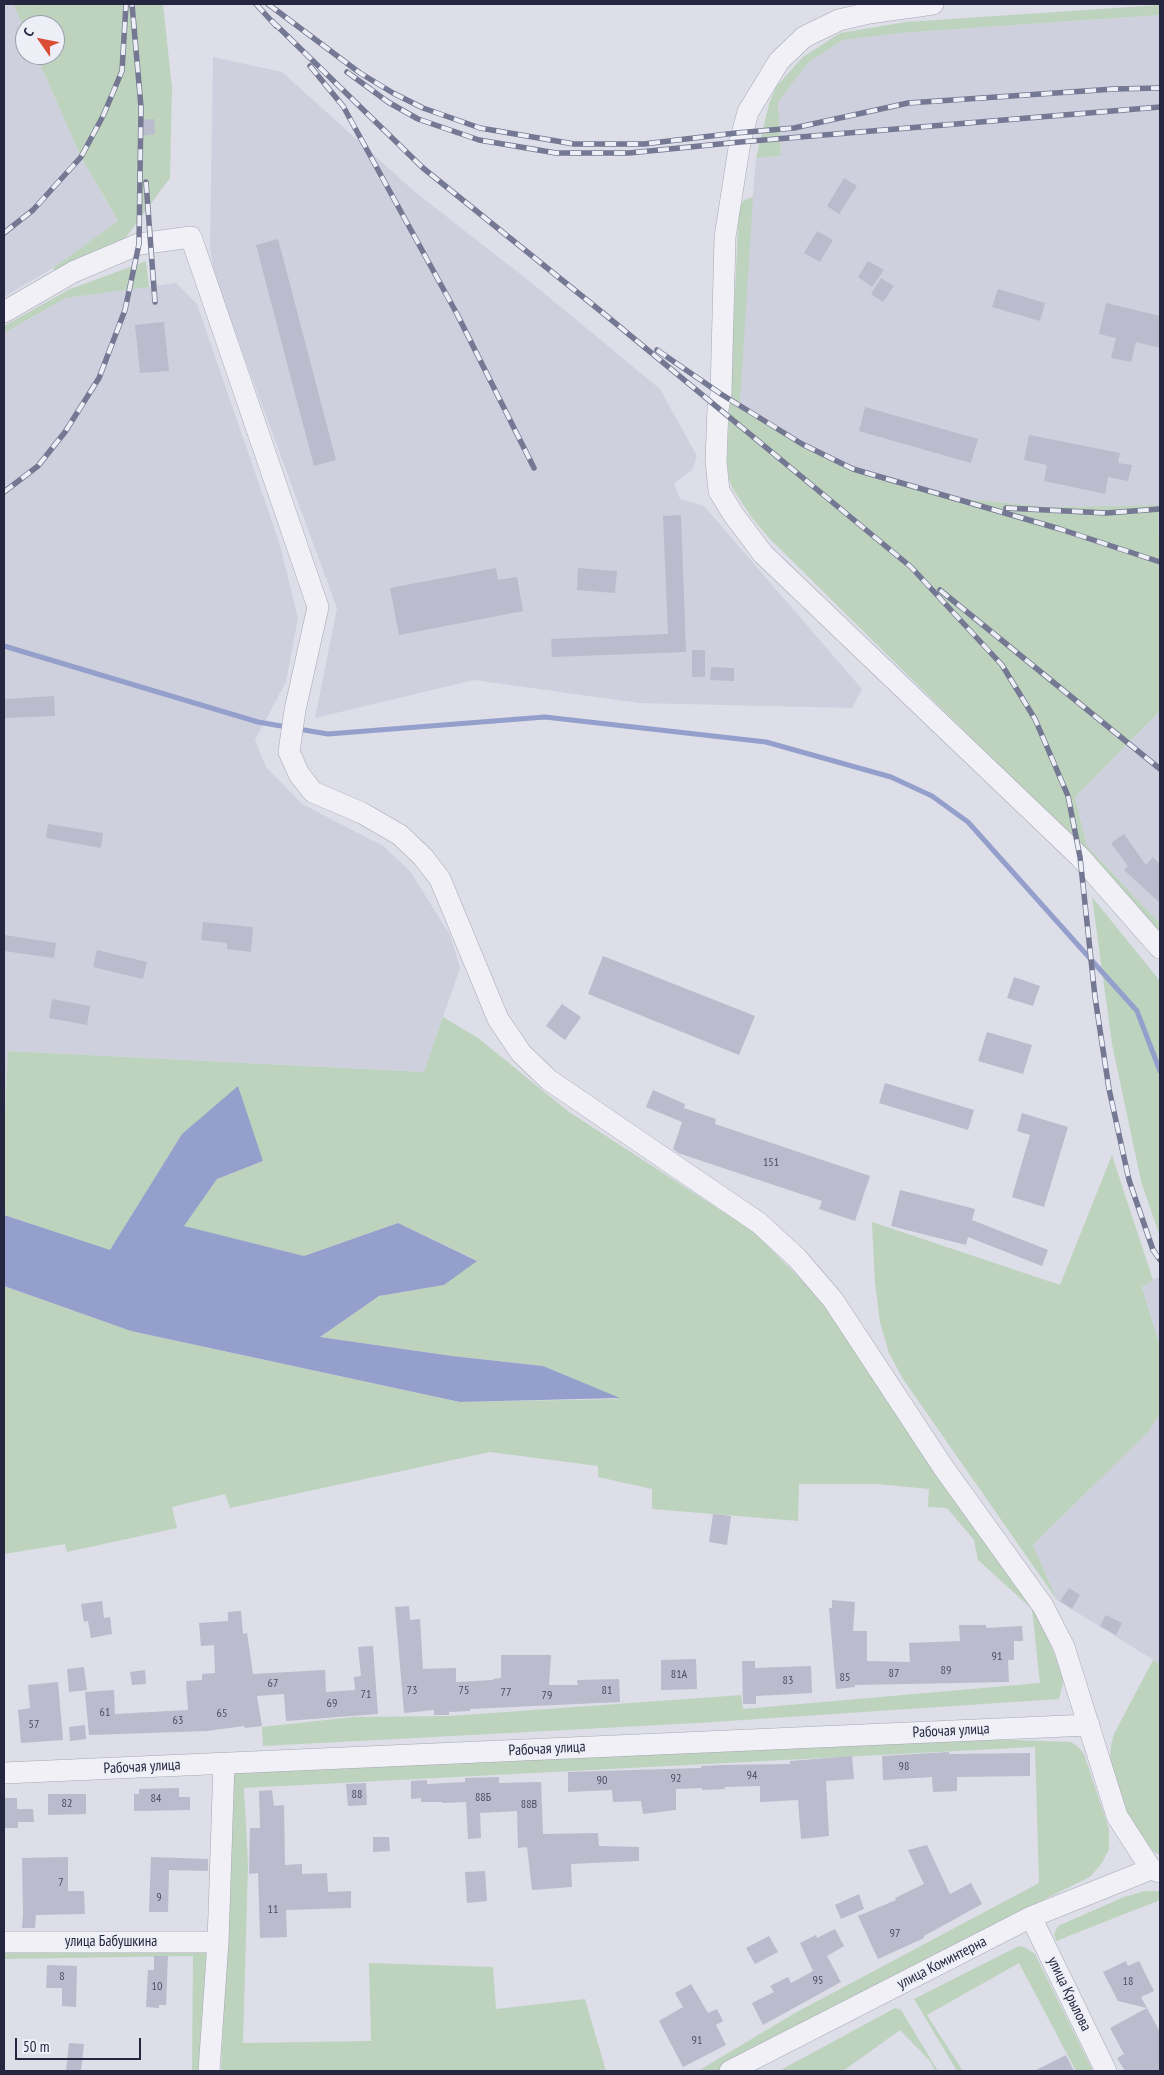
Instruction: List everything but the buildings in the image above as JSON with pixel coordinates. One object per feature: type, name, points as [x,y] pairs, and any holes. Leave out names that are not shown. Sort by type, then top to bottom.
[{"type":"street","points":[[932,4],[869,13],[839,20],[804,37],[779,61],[748,112],[740,142],[725,237],[721,394],[718,409],[716,461],[720,492],[733,514],[763,554],[1080,857],[1160,948]]},
{"type":"street","points":[[4,312],[73,272],[139,244],[190,237],[318,607],[295,710],[289,752],[299,774],[314,792],[362,813],[400,835],[423,857],[440,880],[498,1019],[521,1052],[549,1080],[759,1223],[797,1258],[833,1300],[943,1467],[1043,1606],[1064,1647],[1117,1816],[1155,1870]]},
{"type":"street","name":"Рабочая улица","points":[[4,1773],[1089,1724]]},
{"type":"street","points":[[209,2071],[218,1942],[224,1764]]},
{"type":"street","name":"улица Коминтерна","points":[[730,2071],[1032,1917],[1155,1870]]},
{"type":"street","name":"улица Крылова","points":[[1032,1917],[1106,2071]]},
{"type":"street","name":"улица Бабушкина","points":[[4,1942],[218,1942]]},
{"type":"shaded area","points":[[4,4],[13,4],[18,15],[15,15],[15,65],[40,65],[81,157],[118,222],[53,268],[4,297]]},
{"type":"shaded area","points":[[1160,15],[1160,537],[1158,537],[1158,505],[1048,507],[937,496],[850,467],[787,435],[740,403],[748,252],[756,158],[781,156],[778,102],[809,62],[843,40],[900,33]]},
{"type":"shaded area","points":[[213,57],[282,72],[415,192],[533,284],[660,389],[697,456],[692,470],[674,483],[680,499],[704,506],[862,689],[852,708],[639,703],[474,680],[315,718],[337,608],[214,275],[210,247]]},
{"type":"shaded area","points":[[176,283],[197,304],[280,545],[298,618],[286,682],[255,740],[266,767],[302,804],[383,846],[410,871],[450,935],[460,968],[424,1072],[8,1051],[4,1130],[4,333],[66,298]]},
{"type":"shaded area","points":[[1160,711],[1160,924],[1087,846],[1075,797]]},
{"type":"shaded area","points":[[1160,1276],[1160,1347],[1142,1286]]},
{"type":"shaded area","points":[[1160,1414],[1160,1664],[1057,1600],[1033,1545],[1148,1432]]},
{"type":"green space","points":[[13,4],[163,4],[172,88],[170,178],[121,244],[57,275],[53,268],[118,221],[81,157],[40,65],[65,65],[65,15],[18,15]]},
{"type":"green space","points":[[1160,5],[1160,15],[900,33],[843,40],[809,62],[778,102],[781,156],[756,158],[769,104],[776,87],[803,57],[840,33],[906,22]]},
{"type":"green space","points":[[753,197],[740,403],[787,435],[850,467],[937,496],[1048,507],[1158,505],[1158,537],[1160,537],[1160,711],[1075,797],[1087,846],[1160,924],[1160,949],[1021,787],[770,539],[752,518],[733,489],[729,479],[727,461],[739,207],[744,200]]},
{"type":"green space","points":[[146,261],[149,287],[66,298],[4,333],[4,326],[68,290]]},
{"type":"green space","points":[[1092,897],[1160,981],[1160,1237],[1141,1181],[1112,1044]]},
{"type":"green space","points":[[443,1017],[478,1038],[569,1112],[754,1232],[835,1314],[1033,1601],[1064,1679],[1059,1699],[698,1723],[263,1746],[262,1727],[353,1717],[451,1716],[741,1695],[743,1709],[1040,1683],[1032,1609],[978,1560],[974,1540],[947,1508],[928,1507],[929,1489],[877,1484],[799,1484],[798,1521],[652,1509],[652,1489],[598,1477],[598,1466],[490,1452],[230,1508],[225,1494],[172,1507],[177,1528],[67,1552],[65,1544],[4,1554],[4,1286],[131,1331],[460,1402],[618,1399],[543,1366],[452,1356],[320,1337],[379,1296],[444,1285],[476,1260],[398,1223],[304,1256],[183,1226],[217,1179],[263,1161],[182,1134],[110,1251],[4,1215],[4,1130],[8,1051],[424,1072]]},
{"type":"green space","points":[[1112,1155],[1153,1280],[1142,1287],[1160,1347],[1160,1414],[1148,1432],[1033,1545],[1057,1600],[903,1379],[889,1353],[880,1322],[875,1283],[872,1222],[1060,1285]]},
{"type":"green space","points":[[1153,1660],[1160,1664],[1160,1855],[1154,1852],[1128,1819],[1110,1758],[1114,1734]]},
{"type":"green space","points":[[930,1737],[1071,1742],[1078,1747],[1084,1754],[1109,1829],[1109,1849],[1102,1863],[1090,1877],[1002,1920],[719,2071],[698,2071],[795,2013],[1039,1883],[1035,1747],[244,1788],[248,1865],[243,2043],[371,2041],[369,1963],[493,1967],[496,2009],[585,1999],[606,2071],[221,2071],[233,1772]]},
{"type":"green space","points":[[1145,1891],[1160,1891],[1160,1900],[1056,1941],[1054,1934],[1058,1926],[1124,1897]]},
{"type":"green space","points":[[1019,1946],[1035,1954],[1093,2071],[1076,2071],[1019,1963],[927,2015],[963,2071],[957,2071],[914,1999]]},
{"type":"green space","points":[[4,1950],[206,1950],[203,2071],[192,2071],[193,1956],[4,1959]]},
{"type":"green space","points":[[895,2008],[901,2010],[938,2071],[935,2071],[930,2061],[900,2030],[843,2071],[779,2071]]},
{"type":"water","points":[[238,1086],[263,1161],[217,1179],[184,1226],[304,1256],[398,1223],[477,1261],[444,1285],[379,1296],[320,1337],[452,1356],[543,1366],[620,1398],[460,1402],[131,1331],[4,1286],[4,1215],[110,1250],[182,1134]]},
{"type":"waterway","points":[[4,646],[258,722],[287,727]]},
{"type":"waterway","points":[[298,729],[328,734],[545,717],[766,742],[891,777],[932,796],[968,822],[1137,1011],[1160,1071]]},
{"type":"railway","points":[[4,233],[33,210],[81,157],[103,116],[122,71],[126,4]]},
{"type":"railway","points":[[4,492],[38,466],[65,432],[99,378],[125,310],[139,244],[141,107],[132,4]]},
{"type":"railway","points":[[256,4],[276,26]]},
{"type":"railway","points":[[268,4],[360,73],[423,108],[480,128],[574,144],[644,144],[794,128],[908,103],[1114,89],[1160,88]]},
{"type":"railway","points":[[272,21],[423,168],[603,313],[911,567],[1002,665],[1035,719],[1068,796],[1080,857],[1095,997],[1109,1089],[1129,1180],[1153,1250],[1160,1260]]},
{"type":"railway","points":[[310,66],[343,106],[457,314],[534,468]]},
{"type":"railway","points":[[347,72],[388,102],[418,119],[479,140],[556,153],[629,153],[1160,107]]},
{"type":"railway","points":[[146,182],[155,302]]},
{"type":"railway","points":[[657,350],[721,394],[802,444],[853,469],[1060,529],[1160,562]]},
{"type":"railway","points":[[1006,508],[1106,513],[1160,509]]},
{"type":"railway","points":[[940,590],[1160,769]]}]
